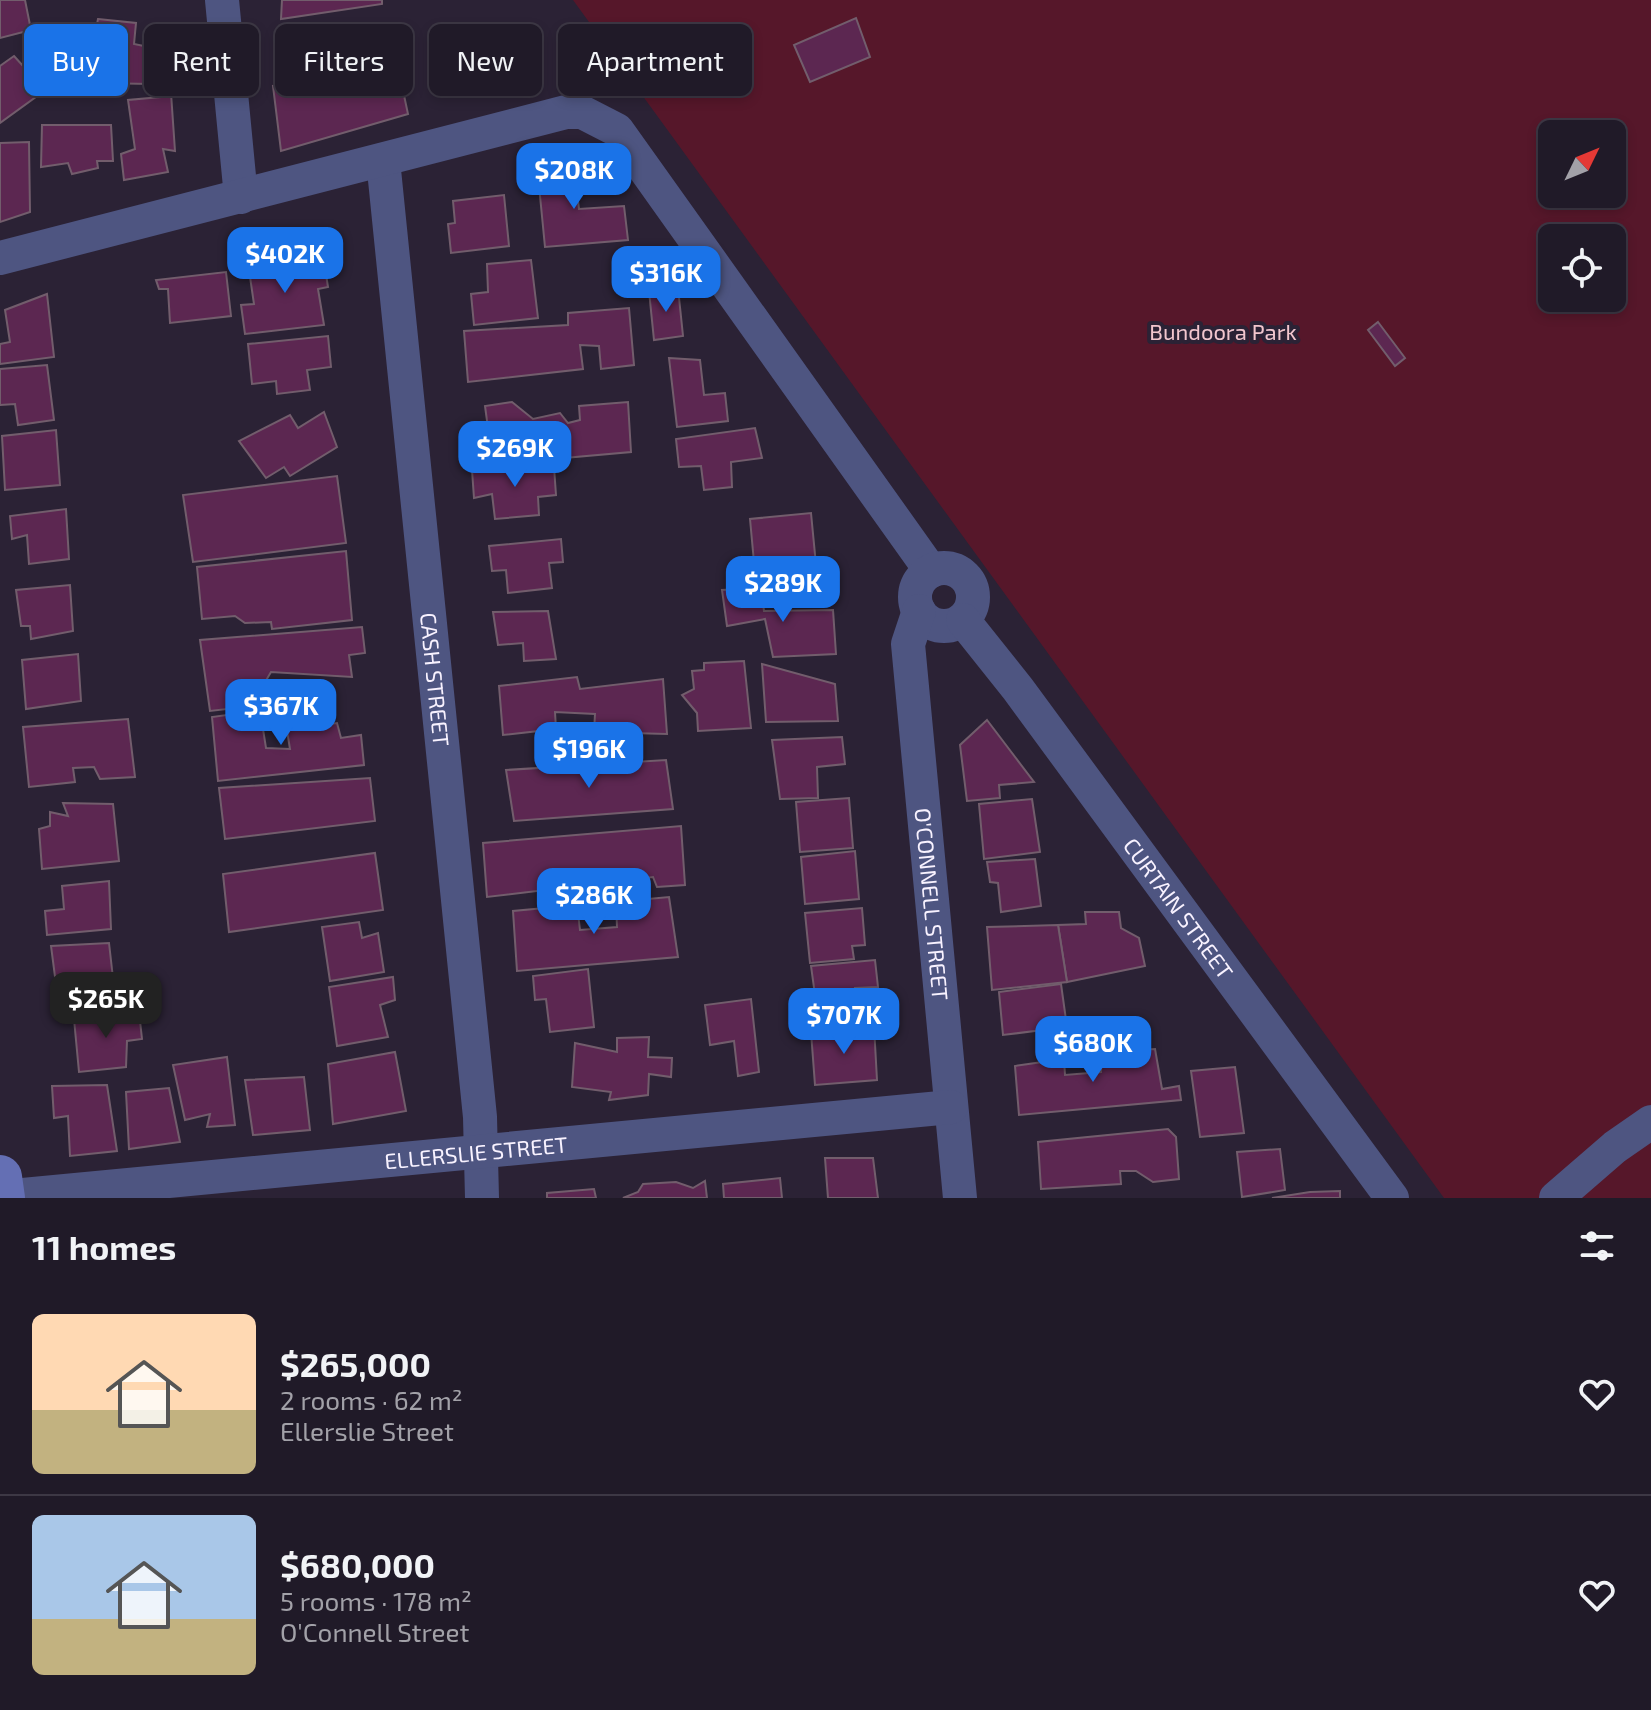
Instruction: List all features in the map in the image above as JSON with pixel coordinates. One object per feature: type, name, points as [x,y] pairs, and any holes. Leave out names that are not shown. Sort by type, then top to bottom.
[{"type":"street","points":[[222,0],[241,197]]},
{"type":"street","points":[[0,258],[566,112],[582,112],[617,130],[931,571]]},
{"type":"street","name":"CASH STREET","points":[[383,160],[480,1117],[482,1198]]},
{"type":"street","points":[[952,569],[969,581],[973,602],[963,620],[952,625],[939,625],[928,621],[919,611],[915,600],[917,588],[922,578],[931,571],[952,569]]},
{"type":"street","name":"O'CONNELL STREET","points":[[919,611],[908,644],[960,1198]]},
{"type":"street","name":"CURTAIN STREET","points":[[963,620],[1018,689],[1392,1198]]},
{"type":"street","name":"ELLERSLIE STREET","points":[[2,1192],[479,1152],[951,1107]]},
{"type":"street","points":[[1556,1198],[1615,1147],[1651,1122]]},
{"type":"green space","name":"Bundoora Park","points":[[573,0],[1651,0],[1651,1198],[1444,1198],[643,96],[752,96],[752,24],[590,24]]},
{"type":"building","points":[[0,0],[25,0],[30,24],[24,24],[24,32],[0,38]]},
{"type":"building","points":[[282,0],[382,0],[382,4],[281,19]]},
{"type":"building","points":[[856,18],[870,57],[810,82],[794,45]]},
{"type":"building","points":[[98,19],[136,23],[134,44],[144,46],[144,84],[128,84],[128,24],[97,24]]},
{"type":"building","points":[[14,56],[24,67],[24,96],[37,96],[0,123],[0,66]]},
{"type":"building","points":[[273,86],[275,96],[404,96],[408,114],[281,151]]},
{"type":"building","points":[[171,96],[175,151],[163,149],[168,172],[124,180],[121,154],[135,149],[128,100]]},
{"type":"building","points":[[42,125],[111,125],[113,161],[97,161],[98,168],[72,174],[68,163],[41,167]]},
{"type":"building","points":[[29,142],[30,212],[0,222],[0,143]]},
{"type":"building","points":[[573,161],[579,209],[624,206],[628,240],[545,247],[537,165]]},
{"type":"building","points":[[504,195],[509,246],[451,253],[448,224],[455,223],[453,201]]},
{"type":"building","points":[[273,253],[274,265],[323,256],[328,287],[318,289],[324,325],[245,334],[241,305],[254,304],[249,270],[257,268],[257,256]]},
{"type":"building","points":[[531,260],[538,318],[474,325],[471,294],[488,292],[487,264]]},
{"type":"building","points":[[226,272],[231,316],[170,323],[168,289],[159,289],[156,280]]},
{"type":"building","points":[[678,288],[683,336],[654,340],[649,291]]},
{"type":"building","points":[[47,294],[54,357],[0,364],[0,344],[10,342],[5,310]]},
{"type":"building","points":[[629,308],[634,365],[601,369],[599,346],[580,345],[583,369],[468,382],[464,331],[568,325],[568,313]]},
{"type":"building","points":[[1378,322],[1405,358],[1395,366],[1368,330]]},
{"type":"building","points":[[328,336],[331,367],[307,370],[310,390],[277,394],[276,381],[252,384],[248,344]]},
{"type":"building","points":[[669,358],[700,360],[704,395],[725,393],[728,421],[677,427]]},
{"type":"building","points":[[47,365],[54,420],[18,425],[15,404],[0,405],[0,369]]},
{"type":"building","points":[[512,402],[533,419],[560,413],[568,423],[580,420],[579,406],[628,402],[631,452],[475,466],[476,430],[488,428],[485,406]]},
{"type":"building","points":[[324,412],[337,447],[290,476],[284,467],[266,478],[239,441],[290,415],[298,428]]},
{"type":"building","points":[[755,428],[762,458],[731,462],[732,487],[704,490],[701,466],[679,467],[676,439]]},
{"type":"building","points":[[56,430],[60,485],[5,490],[2,436]]},
{"type":"building","points":[[554,467],[556,495],[538,497],[539,515],[495,519],[492,494],[474,498],[472,470]]},
{"type":"building","points":[[337,476],[346,543],[193,562],[183,495]]},
{"type":"building","points":[[66,509],[69,559],[29,564],[27,535],[12,539],[10,516]]},
{"type":"building","points":[[811,513],[816,565],[755,573],[750,519]]},
{"type":"building","points":[[561,539],[563,562],[549,563],[552,588],[508,593],[506,570],[492,571],[489,546]]},
{"type":"building","points":[[346,551],[352,620],[272,629],[271,622],[245,623],[235,616],[202,619],[197,567]]},
{"type":"building","points":[[70,585],[73,631],[31,639],[30,626],[21,626],[16,590]]},
{"type":"building","points":[[761,588],[764,611],[833,610],[836,654],[773,657],[765,619],[727,626],[722,590]]},
{"type":"building","points":[[548,611],[556,659],[524,661],[523,643],[498,645],[493,612]]},
{"type":"building","points":[[362,627],[365,653],[349,655],[352,677],[271,672],[261,689],[263,705],[210,711],[200,640]]},
{"type":"building","points":[[78,654],[81,701],[26,709],[22,660]]},
{"type":"building","points":[[744,661],[751,728],[698,731],[697,713],[682,695],[694,689],[692,671],[704,670],[704,663]]},
{"type":"building","points":[[762,664],[835,684],[838,721],[766,722]]},
{"type":"building","points":[[577,677],[580,689],[663,679],[667,734],[594,732],[595,714],[555,712],[556,729],[503,735],[499,686]]},
{"type":"building","points":[[311,706],[316,726],[337,723],[341,738],[361,735],[364,765],[218,781],[212,717],[241,713],[263,729],[266,748],[290,749],[284,712]]},
{"type":"building","points":[[128,719],[135,777],[100,779],[94,767],[73,768],[75,782],[29,787],[23,727]]},
{"type":"building","points":[[987,720],[1034,782],[999,785],[1000,798],[967,801],[960,745]]},
{"type":"building","points":[[842,737],[845,764],[817,767],[818,798],[780,799],[772,740]]},
{"type":"building","points":[[666,760],[673,809],[514,821],[506,770]]},
{"type":"building","points":[[370,778],[375,821],[225,839],[219,788]]},
{"type":"building","points":[[849,798],[853,848],[800,852],[796,802]]},
{"type":"building","points":[[1032,799],[1040,852],[984,859],[979,804]]},
{"type":"building","points":[[63,803],[113,804],[119,861],[42,869],[39,829],[50,826],[50,812],[68,816]]},
{"type":"building","points":[[681,826],[685,885],[657,887],[653,877],[487,897],[483,843]]},
{"type":"building","points":[[855,851],[859,899],[805,904],[801,857]]},
{"type":"building","points":[[375,853],[383,910],[229,932],[223,874]]},
{"type":"building","points":[[1035,859],[1041,906],[1001,912],[998,883],[990,882],[987,862]]},
{"type":"building","points":[[109,881],[111,929],[47,935],[45,911],[64,909],[62,886]]},
{"type":"building","points":[[669,897],[678,957],[517,971],[513,911],[577,905],[580,930],[617,927],[616,902]]},
{"type":"building","points":[[862,908],[865,945],[852,946],[854,959],[810,963],[805,913]]},
{"type":"building","points":[[1085,912],[1119,912],[1121,928],[1139,938],[1145,966],[1067,982],[1058,925],[1086,924]]},
{"type":"building","points":[[359,922],[362,938],[378,933],[384,972],[330,981],[322,927]]},
{"type":"building","points":[[1058,925],[1067,982],[992,990],[987,927]]},
{"type":"building","points":[[109,943],[114,987],[57,992],[51,946]]},
{"type":"building","points":[[875,960],[878,987],[855,988],[857,1021],[819,1024],[811,966]]},
{"type":"building","points":[[588,969],[594,1027],[550,1032],[546,999],[535,1000],[533,976]]},
{"type":"building","points":[[393,977],[395,1000],[380,1005],[388,1037],[337,1046],[329,987]]},
{"type":"building","points":[[1061,984],[1067,1027],[1003,1035],[999,992]]},
{"type":"building","points":[[751,999],[759,1072],[738,1076],[734,1041],[710,1045],[705,1005]]},
{"type":"building","points":[[139,1012],[142,1039],[127,1041],[126,1067],[79,1072],[74,1019]]},
{"type":"building","points":[[874,1026],[877,1080],[815,1085],[811,1032]]},
{"type":"building","points":[[649,1037],[648,1057],[672,1058],[671,1077],[649,1074],[648,1095],[609,1100],[611,1092],[572,1087],[575,1043],[617,1052],[617,1038]]},
{"type":"building","points":[[1155,1049],[1162,1089],[1179,1086],[1181,1100],[1019,1115],[1015,1066],[1064,1059],[1065,1075],[1101,1072],[1102,1052]]},
{"type":"building","points":[[395,1052],[406,1111],[333,1124],[328,1064]]},
{"type":"building","points":[[227,1057],[235,1125],[207,1127],[210,1114],[185,1120],[173,1065]]},
{"type":"building","points":[[1235,1067],[1244,1133],[1200,1137],[1191,1071]]},
{"type":"building","points":[[304,1077],[310,1130],[253,1135],[245,1080]]},
{"type":"building","points":[[107,1085],[117,1151],[70,1156],[68,1116],[54,1118],[52,1086]]},
{"type":"building","points":[[169,1088],[180,1142],[129,1149],[126,1092]]},
{"type":"building","points":[[1168,1129],[1176,1137],[1179,1179],[1153,1182],[1136,1171],[1120,1171],[1121,1184],[1041,1189],[1038,1142]]},
{"type":"building","points":[[1280,1149],[1285,1190],[1242,1197],[1237,1152]]},
{"type":"building","points":[[825,1158],[873,1158],[878,1198],[828,1198]]},
{"type":"building","points":[[780,1178],[782,1198],[724,1198],[723,1184]]},
{"type":"building","points":[[705,1181],[707,1198],[623,1198],[638,1192],[643,1184],[676,1182],[693,1188]]},
{"type":"building","points":[[594,1189],[596,1198],[547,1198],[547,1193]]},
{"type":"building","points":[[1340,1191],[1340,1198],[1272,1198],[1310,1192]]}]
